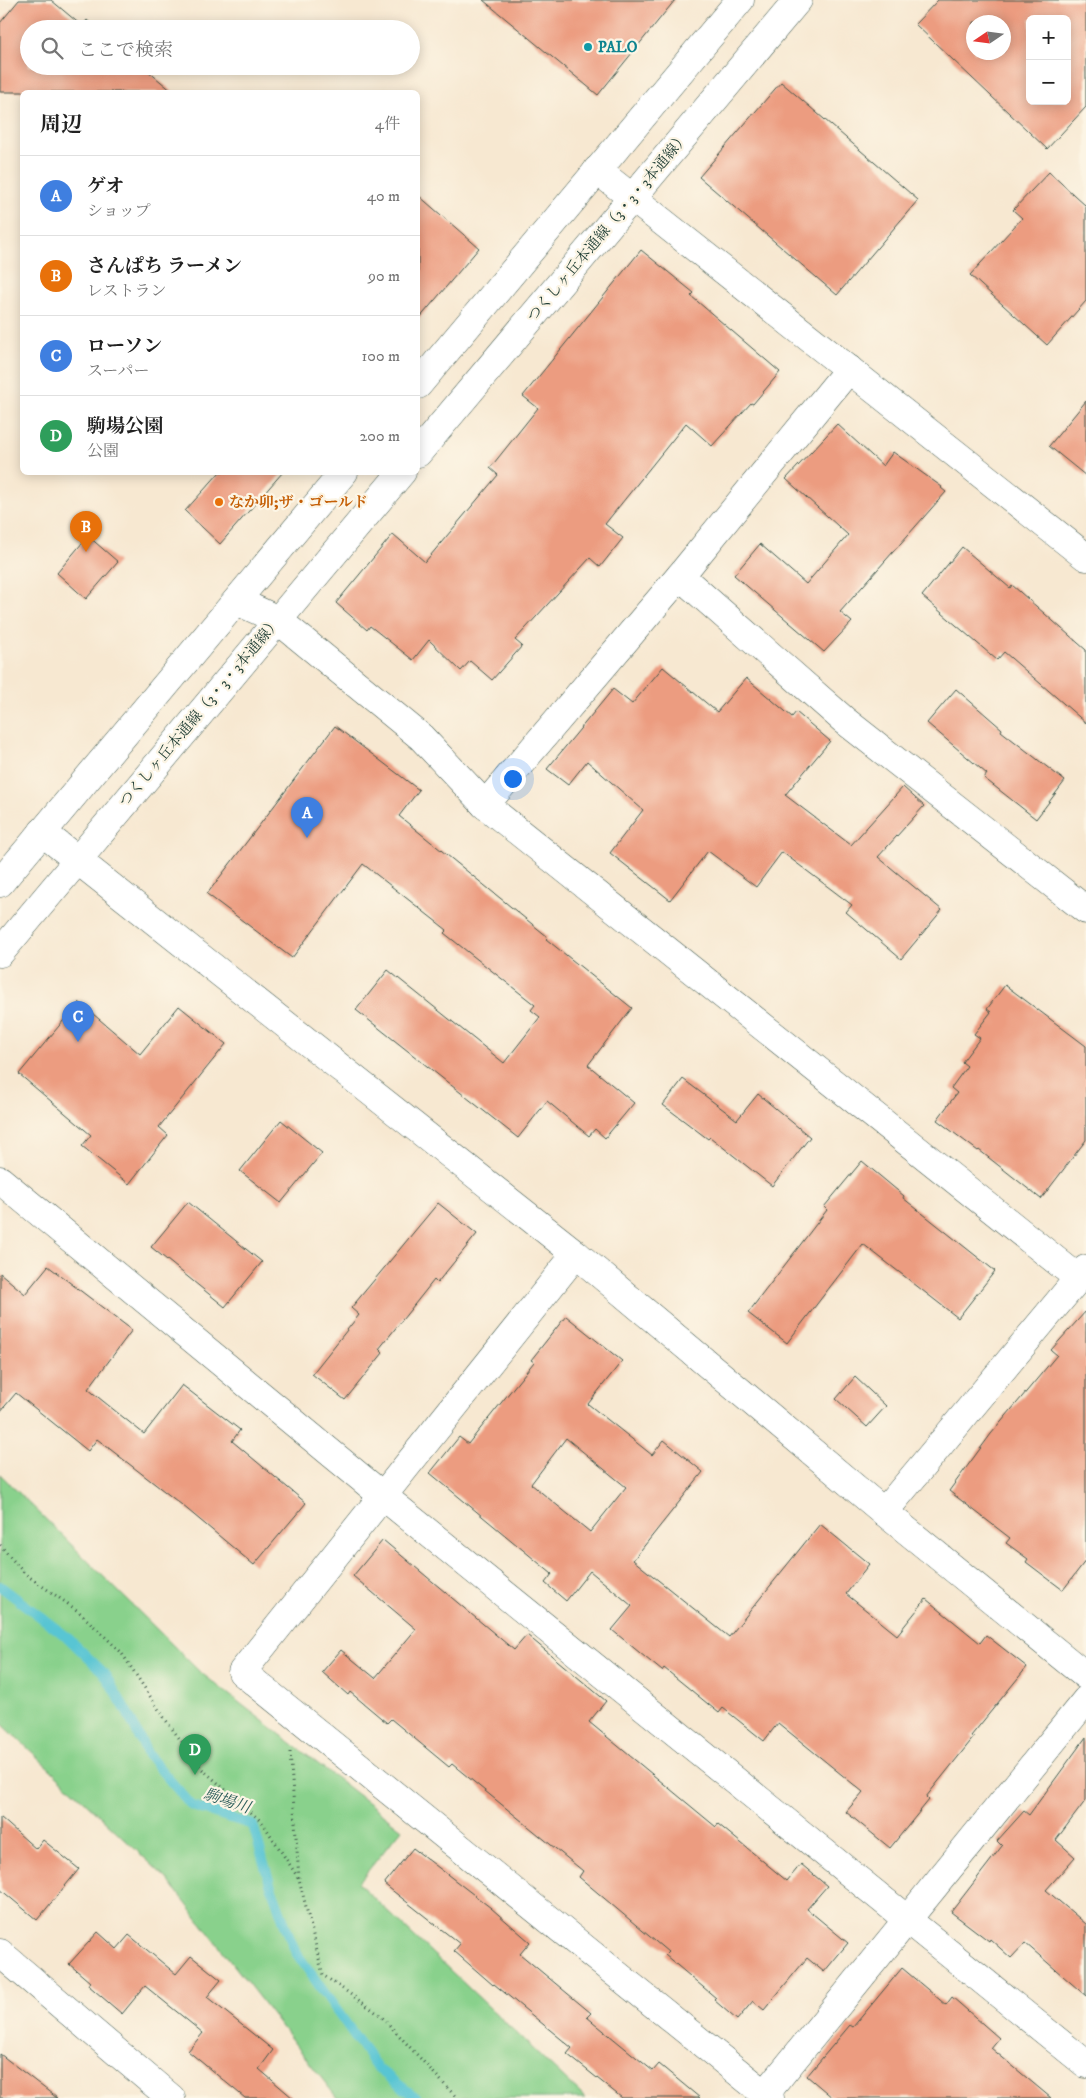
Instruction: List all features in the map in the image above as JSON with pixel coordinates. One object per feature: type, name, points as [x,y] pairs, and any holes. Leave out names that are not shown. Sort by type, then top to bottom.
[{"type":"street","points":[[420,383],[740,0]]},
{"type":"street","name":"つくしヶ丘本通線（3・3・3本通線）","points":[[420,452],[798,0]]},
{"type":"street","points":[[597,170],[1086,557]]},
{"type":"street","points":[[485,805],[680,576],[849,369]]},
{"type":"street","points":[[0,883],[342,475]]},
{"type":"street","name":"つくしヶ丘本通線（3・3・3本通線）","points":[[0,953],[399,475]]},
{"type":"street","points":[[680,576],[844,720],[1086,910]]},
{"type":"street","points":[[237,601],[278,620],[422,737],[485,805],[1082,1274],[884,1512]]},
{"type":"street","points":[[42,832],[576,1254],[884,1512],[1086,1676]]},
{"type":"street","points":[[0,1180],[383,1496],[1086,2064]]},
{"type":"street","points":[[576,1254],[242,1672],[766,2097],[1086,1700]]},
{"type":"street","points":[[0,1952],[171,2098]]},
{"type":"path","points":[[0,1545],[26,1574],[78,1611],[121,1652],[165,1720],[202,1769],[262,1822],[300,1879]]},
{"type":"path","points":[[281,1703],[292,1759],[300,1879],[324,1975],[380,2015],[457,2098]]},
{"type":"green space","points":[[0,1474],[200,1672],[402,1829],[358,1883],[585,2098],[337,2098],[167,1879],[0,1722]]},
{"type":"building","points":[[19,0],[51,0],[75,20],[20,20],[20,75],[153,75],[171,90],[20,90],[20,92],[0,92],[0,23]]},
{"type":"building","name":"PALO","points":[[483,0],[675,0],[598,95]]},
{"type":"building","points":[[938,0],[1086,0],[1086,107],[1047,149],[915,24]]},
{"type":"building","points":[[781,82],[918,200],[837,295],[699,177]]},
{"type":"building","points":[[1049,172],[1086,206],[1086,301],[1047,345],[970,275],[1022,218],[1013,210]]},
{"type":"building","points":[[420,197],[479,248],[420,318]]},
{"type":"building","points":[[641,250],[694,293],[691,296],[780,372],[753,404],[751,403],[712,446],[686,423],[605,524],[623,538],[600,567],[590,558],[515,640],[522,646],[492,680],[470,661],[461,671],[429,640],[413,660],[370,626],[367,630],[336,603],[393,534],[425,562],[498,475],[490,468],[538,408],[523,396]]},
{"type":"building","points":[[1086,401],[1086,476],[1049,446]]},
{"type":"building","points":[[837,424],[883,466],[893,452],[942,487],[946,492],[840,612],[852,622],[824,652],[734,575],[760,544],[806,584],[848,535],[786,479]]},
{"type":"building","points":[[217,475],[280,475],[220,544],[185,511]]},
{"type":"building","points":[[88,536],[118,562],[86,599],[57,573]]},
{"type":"building","points":[[962,547],[1010,588],[1012,585],[1086,650],[1086,723],[1004,652],[997,660],[922,596]]},
{"type":"building","points":[[663,667],[717,712],[746,678],[792,717],[796,712],[830,741],[785,795],[851,845],[903,787],[924,806],[878,857],[942,910],[901,959],[846,912],[852,905],[782,852],[756,887],[708,851],[670,900],[610,853],[643,810],[587,761],[568,785],[547,769],[613,689],[632,704]]},
{"type":"building","points":[[956,689],[1002,729],[1001,731],[1065,781],[1036,819],[984,778],[987,774],[927,723]]},
{"type":"building","points":[[335,726],[419,790],[399,816],[632,1008],[588,1065],[634,1103],[605,1138],[595,1129],[589,1136],[547,1101],[518,1138],[356,1010],[388,970],[504,1063],[540,1017],[531,1010],[535,1005],[444,933],[447,930],[363,864],[292,958],[207,894]]},
{"type":"building","points":[[1005,985],[1086,1046],[1086,1140],[1041,1199],[979,1150],[937,1120],[957,1093],[951,1088],[967,1066],[962,1062],[980,1038],[974,1034],[991,1012],[987,1009]]},
{"type":"building","points":[[79,1002],[140,1054],[179,1006],[226,1044],[159,1127],[168,1135],[129,1184],[82,1146],[91,1135],[19,1074]]},
{"type":"building","points":[[683,1079],[737,1120],[758,1094],[810,1137],[772,1186],[710,1137],[708,1139],[663,1105]]},
{"type":"building","points":[[281,1120],[322,1153],[281,1203],[240,1171]]},
{"type":"building","points":[[862,1161],[904,1196],[903,1198],[995,1271],[958,1318],[863,1244],[787,1343],[748,1313],[827,1210],[824,1207]]},
{"type":"building","points":[[188,1202],[262,1262],[225,1307],[151,1247]]},
{"type":"building","points":[[438,1203],[477,1234],[437,1283],[434,1280],[379,1349],[383,1353],[345,1400],[312,1374],[359,1315],[351,1308]]},
{"type":"building","points":[[48,1266],[132,1330],[88,1389],[144,1434],[182,1385],[240,1430],[232,1441],[306,1503],[254,1565],[182,1505],[97,1439],[88,1451],[16,1393],[0,1412],[0,1273],[25,1294]]},
{"type":"building","points":[[1086,1311],[1086,1560],[1063,1590],[1026,1562],[1028,1559],[1006,1543],[1010,1538],[949,1491],[991,1434],[1057,1355],[1051,1350]]},
{"type":"building","points":[[566,1316],[622,1361],[588,1404],[652,1455],[664,1440],[703,1472],[633,1560],[729,1637],[820,1524],[869,1564],[846,1594],[897,1635],[926,1599],[980,1643],[986,1635],[1027,1667],[971,1736],[974,1737],[926,1797],[929,1800],[890,1848],[846,1812],[863,1792],[778,1723],[764,1741],[723,1708],[719,1713],[664,1668],[662,1671],[612,1630],[632,1606],[590,1571],[566,1601],[545,1583],[552,1574],[430,1473],[459,1437],[468,1444],[534,1362],[531,1360]],"holes":[[[566,1438],[626,1487],[590,1532],[531,1484]]]},
{"type":"building","points":[[855,1377],[886,1406],[867,1427],[836,1399]]},
{"type":"building","points":[[383,1540],[514,1650],[527,1635],[606,1701],[589,1722],[716,1827],[718,1824],[787,1881],[801,1864],[827,1886],[807,1909],[848,1943],[824,1972],[807,1958],[764,2010],[753,2001],[737,2020],[714,2000],[716,1998],[665,1955],[668,1952],[579,1877],[583,1871],[452,1764],[449,1767],[391,1719],[387,1723],[350,1692],[348,1695],[322,1672],[341,1650],[375,1678],[416,1629],[353,1576]]},
{"type":"building","points":[[1086,1737],[1086,1800],[1056,1840],[1075,1857],[1046,1890],[1086,1924],[1086,1996],[1025,1943],[1011,1958],[990,1939],[989,1941],[951,1912],[1002,1846],[997,1841],[1024,1811],[1029,1815]]},
{"type":"building","points":[[0,1817],[36,1849],[43,1840],[79,1869],[37,1920],[0,1889]]},
{"type":"building","points":[[413,1848],[491,1908],[530,1942],[520,1954],[591,2013],[587,2017],[653,2071],[659,2064],[700,2098],[622,2098],[567,2054],[572,2048],[454,1951],[460,1944],[384,1884]]},
{"type":"building","points":[[98,1932],[117,1949],[129,1935],[176,1974],[191,1956],[221,1980],[207,1997],[273,2050],[259,2069],[293,2098],[245,2098],[188,2051],[203,2033],[145,1986],[122,2014],[88,1985],[90,1982],[69,1964]]},
{"type":"building","points":[[902,1968],[946,2005],[952,1997],[999,2038],[991,2048],[1051,2098],[833,2098],[807,2076],[850,2025],[853,2027]]},
{"type":"building","points":[[0,2054],[57,2098],[0,2098]]},
{"type":"waterway","name":"駒場川","points":[[0,1586],[67,1637],[104,1673],[126,1710],[148,1755],[192,1806],[253,1825],[270,1884],[295,1951],[378,2069],[417,2098]]},
{"type":"place","name":"PALO","points":[[588,47]]},
{"type":"place","name":"なか卯;ザ・ゴールド","points":[[219,502]]},
{"type":"place","name":"さんぱち ラーメン","points":[[86,552]]},
{"type":"place","name":"ゲオ","points":[[307,838]]},
{"type":"place","name":"ローソン","points":[[78,1042]]},
{"type":"place","name":"駒場公園","points":[[195,1775]]}]
